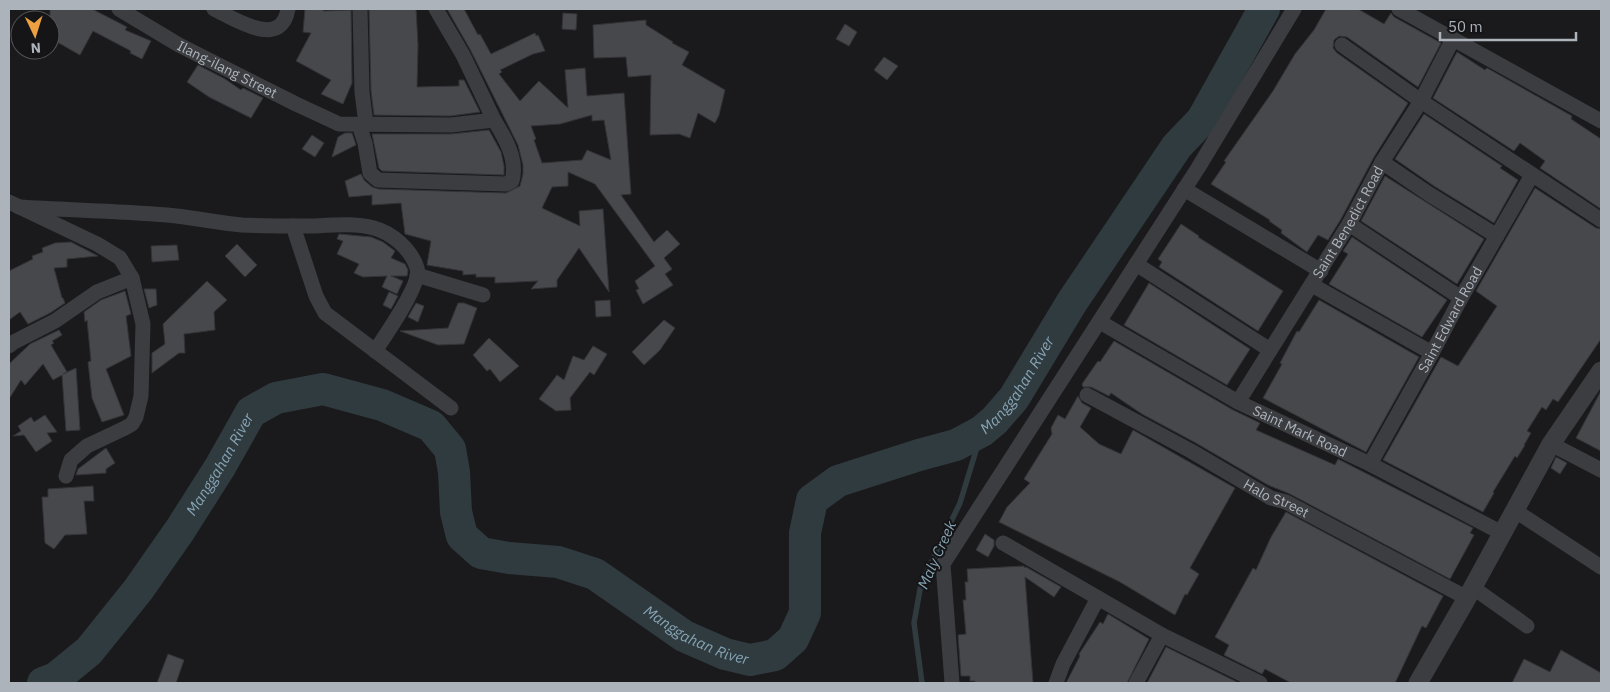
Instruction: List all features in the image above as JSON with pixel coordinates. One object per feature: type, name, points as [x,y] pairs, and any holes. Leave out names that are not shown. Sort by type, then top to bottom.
[{"type":"street","name":"Ilang-ilang Street","points":[[119,9],[179,45],[296,104],[339,124],[366,124]]},
{"type":"street","points":[[214,9],[254,28],[264,30],[273,29],[281,24],[287,16],[288,9]]},
{"type":"street","points":[[360,9],[362,92],[366,124],[361,131],[370,173],[378,180],[506,184],[512,181],[514,174],[510,149],[463,55],[436,9]]},
{"type":"street","points":[[952,683],[943,564],[1100,322],[1294,9]]},
{"type":"street","points":[[1399,9],[1601,122]]},
{"type":"street","name":"Saint Benedict Road","points":[[1238,402],[1349,224],[1382,162],[1421,101],[1453,39]]},
{"type":"street","points":[[1342,45],[1421,101],[1601,220]]},
{"type":"street","points":[[366,124],[451,125],[494,120]]},
{"type":"street","points":[[1382,162],[1497,236]]},
{"type":"street","name":"Saint Edward Road","points":[[1370,464],[1461,298],[1532,175]]},
{"type":"street","points":[[1184,189],[1321,271]]},
{"type":"street","points":[[14,204],[167,215],[240,225],[373,228],[386,233],[399,241],[410,254],[417,268],[417,274],[402,308],[375,351]]},
{"type":"street","points":[[14,204],[97,244],[120,258],[132,278],[143,324],[141,396],[136,417],[132,424],[87,446],[71,460],[66,476]]},
{"type":"street","points":[[1349,224],[1461,298]]},
{"type":"street","points":[[293,226],[316,296],[325,313],[451,408]]},
{"type":"street","points":[[1136,264],[1270,350]]},
{"type":"street","points":[[417,274],[483,295]]},
{"type":"street","points":[[9,346],[56,321],[97,292],[132,278]]},
{"type":"street","points":[[1312,285],[1432,353]]},
{"type":"street","name":"Saint Mark Road","points":[[1100,322],[1238,402],[1370,464],[1502,533]]},
{"type":"street","points":[[1418,683],[1470,593],[1551,444],[1601,371]]},
{"type":"street","name":"Halo Street","points":[[1087,395],[1191,451],[1271,498],[1286,502],[1470,593],[1527,626]]},
{"type":"street","points":[[1551,444],[1601,470]]},
{"type":"street","points":[[1514,510],[1601,566]]},
{"type":"street","points":[[1002,543],[1162,635],[1260,683]]},
{"type":"street","points":[[1056,683],[1098,598]]},
{"type":"street","points":[[1136,683],[1162,635]]},
{"type":"building","points":[[92,9],[127,27],[125,30],[151,41],[142,59],[93,31],[80,55],[60,44],[60,10],[50,10]]},
{"type":"building","points":[[305,9],[324,9],[323,11],[351,10],[352,83],[343,104],[321,94],[331,80],[296,61],[311,33],[303,32]]},
{"type":"building","points":[[369,9],[416,9],[418,45],[417,87],[459,86],[459,80],[464,80],[480,112],[450,116],[374,115],[371,91]]},
{"type":"building","points":[[447,9],[464,9],[491,54],[535,33],[536,36],[538,35],[545,51],[533,54],[500,70],[502,72],[499,74],[520,101],[539,81],[568,108],[565,70],[585,68],[587,96],[624,93],[631,194],[621,195],[654,242],[667,230],[680,244],[664,258],[672,269],[665,274],[673,285],[643,304],[636,290],[639,289],[635,281],[655,266],[595,184],[568,172],[568,186],[552,187],[542,208],[580,226],[579,211],[603,209],[609,292],[579,248],[557,280],[557,287],[531,289],[538,281],[495,283],[495,277],[476,277],[476,274],[463,275],[463,271],[427,265],[431,241],[405,234],[401,203],[372,205],[372,195],[349,197],[345,181],[361,174],[364,180],[372,187],[378,189],[506,193],[520,186],[523,165],[518,145],[471,51]],"holes":[[[592,115],[592,121],[604,120],[611,160],[587,150],[582,160],[542,163],[531,126],[560,124]]]},
{"type":"building","points":[[1326,9],[1358,9],[1384,24],[1391,13],[1394,17],[1441,43],[1418,87],[1347,37],[1339,36],[1334,40],[1333,48],[1337,53],[1408,103],[1374,157],[1328,240],[1318,235],[1307,252],[1281,233],[1282,230],[1270,220],[1211,184],[1226,162],[1224,161],[1273,91],[1295,54],[1314,30]]},
{"type":"building","points":[[563,13],[577,14],[576,30],[562,29]]},
{"type":"building","points":[[646,20],[646,25],[689,52],[682,65],[725,90],[719,115],[715,123],[698,113],[690,138],[679,134],[650,135],[651,75],[628,77],[626,57],[594,58],[593,25]]},
{"type":"building","points":[[845,24],[857,32],[849,46],[836,39]]},
{"type":"building","points":[[1457,52],[1485,70],[1487,68],[1572,116],[1571,119],[1601,139],[1601,209],[1540,168],[1545,161],[1520,143],[1514,151],[1433,98]]},
{"type":"building","points":[[884,57],[898,66],[887,80],[874,70]]},
{"type":"building","points":[[198,65],[241,90],[243,88],[263,98],[251,118],[209,97],[187,82]]},
{"type":"building","points":[[1424,114],[1502,166],[1500,168],[1518,180],[1494,223],[1434,186],[1395,159]]},
{"type":"building","points":[[489,130],[501,152],[504,175],[382,171],[379,168],[372,134],[451,134]]},
{"type":"building","points":[[345,133],[352,133],[356,145],[332,157],[338,137]]},
{"type":"building","points":[[312,135],[324,143],[315,157],[302,149]]},
{"type":"building","points":[[1385,176],[1484,239],[1457,284],[1361,221]]},
{"type":"building","points":[[1535,188],[1596,228],[1601,229],[1601,339],[1558,402],[1553,399],[1546,410],[1542,407],[1527,431],[1531,433],[1525,445],[1517,458],[1515,456],[1483,512],[1383,460],[1441,357],[1458,366],[1497,306],[1476,291]]},
{"type":"building","points":[[1181,224],[1198,237],[1283,291],[1258,331],[1159,267],[1162,262],[1158,259]]},
{"type":"building","points":[[339,234],[371,237],[383,242],[395,251],[391,258],[405,264],[408,270],[407,276],[391,276],[403,281],[397,294],[382,287],[387,276],[363,277],[354,273],[359,264],[337,254],[343,241],[337,239]]},
{"type":"building","points":[[1352,237],[1447,300],[1422,337],[1329,284],[1348,254],[1343,251]]},
{"type":"building","points":[[71,242],[98,256],[67,259],[67,267],[54,268],[65,303],[28,324],[20,312],[9,320],[9,271],[33,259],[32,256],[43,252],[42,248],[55,243]]},
{"type":"building","points":[[237,244],[257,265],[245,277],[225,256]]},
{"type":"building","points":[[177,245],[179,260],[152,262],[151,246]]},
{"type":"building","points":[[207,281],[227,300],[214,312],[215,330],[184,334],[185,353],[179,353],[152,373],[152,353],[165,344],[163,324]]},
{"type":"building","points":[[1149,283],[1250,349],[1227,385],[1124,325]]},
{"type":"building","points":[[144,289],[156,289],[157,305],[149,308]]},
{"type":"building","points":[[125,291],[131,314],[126,316],[131,356],[106,369],[124,415],[102,422],[92,398],[88,362],[91,361],[87,320],[85,322],[84,312],[101,300]]},
{"type":"building","points":[[389,292],[398,296],[391,309],[383,305]]},
{"type":"building","points":[[610,300],[611,316],[596,317],[595,301]]},
{"type":"building","points":[[1319,300],[1419,357],[1366,452],[1263,398],[1282,364],[1280,363],[1297,331],[1299,332]]},
{"type":"building","points":[[416,303],[424,306],[418,322],[408,317]]},
{"type":"building","points":[[458,303],[464,303],[477,308],[464,344],[438,345],[400,331],[448,328]]},
{"type":"building","points":[[664,320],[675,328],[660,350],[644,365],[632,352]]},
{"type":"building","points":[[59,330],[62,335],[52,341],[54,343],[51,345],[67,372],[63,374],[76,368],[80,430],[66,431],[62,375],[53,380],[43,364],[25,385],[21,380],[9,399],[9,364],[30,344]]},
{"type":"building","points":[[489,338],[519,366],[500,382],[490,369],[487,371],[473,355]]},
{"type":"building","points":[[1114,341],[1233,410],[1260,423],[1256,430],[1335,465],[1338,459],[1473,528],[1470,533],[1474,535],[1450,579],[1290,494],[1268,485],[1142,414],[1111,393],[1109,396],[1091,387],[1083,387],[1082,384]]},
{"type":"building","points":[[593,346],[607,354],[594,375],[590,372],[570,398],[571,410],[556,411],[539,399],[557,375],[564,380],[573,356],[584,360]]},
{"type":"building","points":[[1601,391],[1601,451],[1576,438]]},
{"type":"building","points":[[1078,396],[1082,403],[1091,408],[1080,427],[1099,444],[1121,454],[1133,430],[1235,488],[1190,568],[1199,574],[1187,595],[1185,594],[1175,615],[1120,582],[999,522],[1007,507],[1030,483],[1024,479],[1052,434],[1051,428],[1058,415],[1065,419]]},
{"type":"building","points":[[45,415],[57,432],[47,433],[52,441],[36,452],[24,435],[13,436],[21,431],[18,426],[31,417],[34,422]]},
{"type":"building","points":[[106,448],[115,463],[106,469],[106,473],[76,475],[78,469]]},
{"type":"building","points":[[1556,457],[1567,463],[1560,474],[1551,468]]},
{"type":"building","points":[[93,486],[94,501],[84,501],[87,534],[65,535],[54,549],[45,543],[42,497],[48,497],[48,489]]},
{"type":"building","points":[[1286,512],[1443,596],[1426,628],[1422,626],[1395,683],[1291,683],[1265,669],[1262,674],[1224,655],[1229,645],[1215,637],[1253,568],[1256,570],[1271,537]]},
{"type":"building","points":[[985,534],[994,540],[994,546],[988,557],[976,550]]},
{"type":"building","points":[[1024,566],[1061,587],[1054,597],[1025,577],[1033,683],[975,683],[975,681],[970,681],[970,676],[961,676],[958,635],[966,634],[963,600],[966,600],[965,582],[968,582],[967,569]]},
{"type":"building","points":[[1108,614],[1149,639],[1127,683],[1066,683],[1080,656],[1079,654],[1100,622],[1103,624]]},
{"type":"building","points":[[1166,647],[1239,683],[1147,683]]},
{"type":"building","points":[[1561,650],[1601,673],[1601,683],[1512,683],[1524,659],[1550,672]]},
{"type":"building","points":[[168,654],[184,660],[176,683],[157,683]]},
{"type":"waterway","name":"Manggahan River","points":[[43,683],[56,678],[89,651],[138,590],[180,530],[220,467],[251,412],[276,398],[323,389],[382,405],[431,426],[450,449],[454,472],[456,512],[462,536],[481,553],[509,558],[558,562],[595,574],[684,636],[725,654],[750,660],[775,655],[793,639],[805,613],[805,533],[812,500],[838,481],[956,445],[982,431],[995,420],[1014,398],[1072,302],[1177,146],[1202,120],[1264,9]]},
{"type":"waterway","name":"Maly Creek","points":[[922,683],[914,623],[921,584],[960,503],[982,431]]}]
